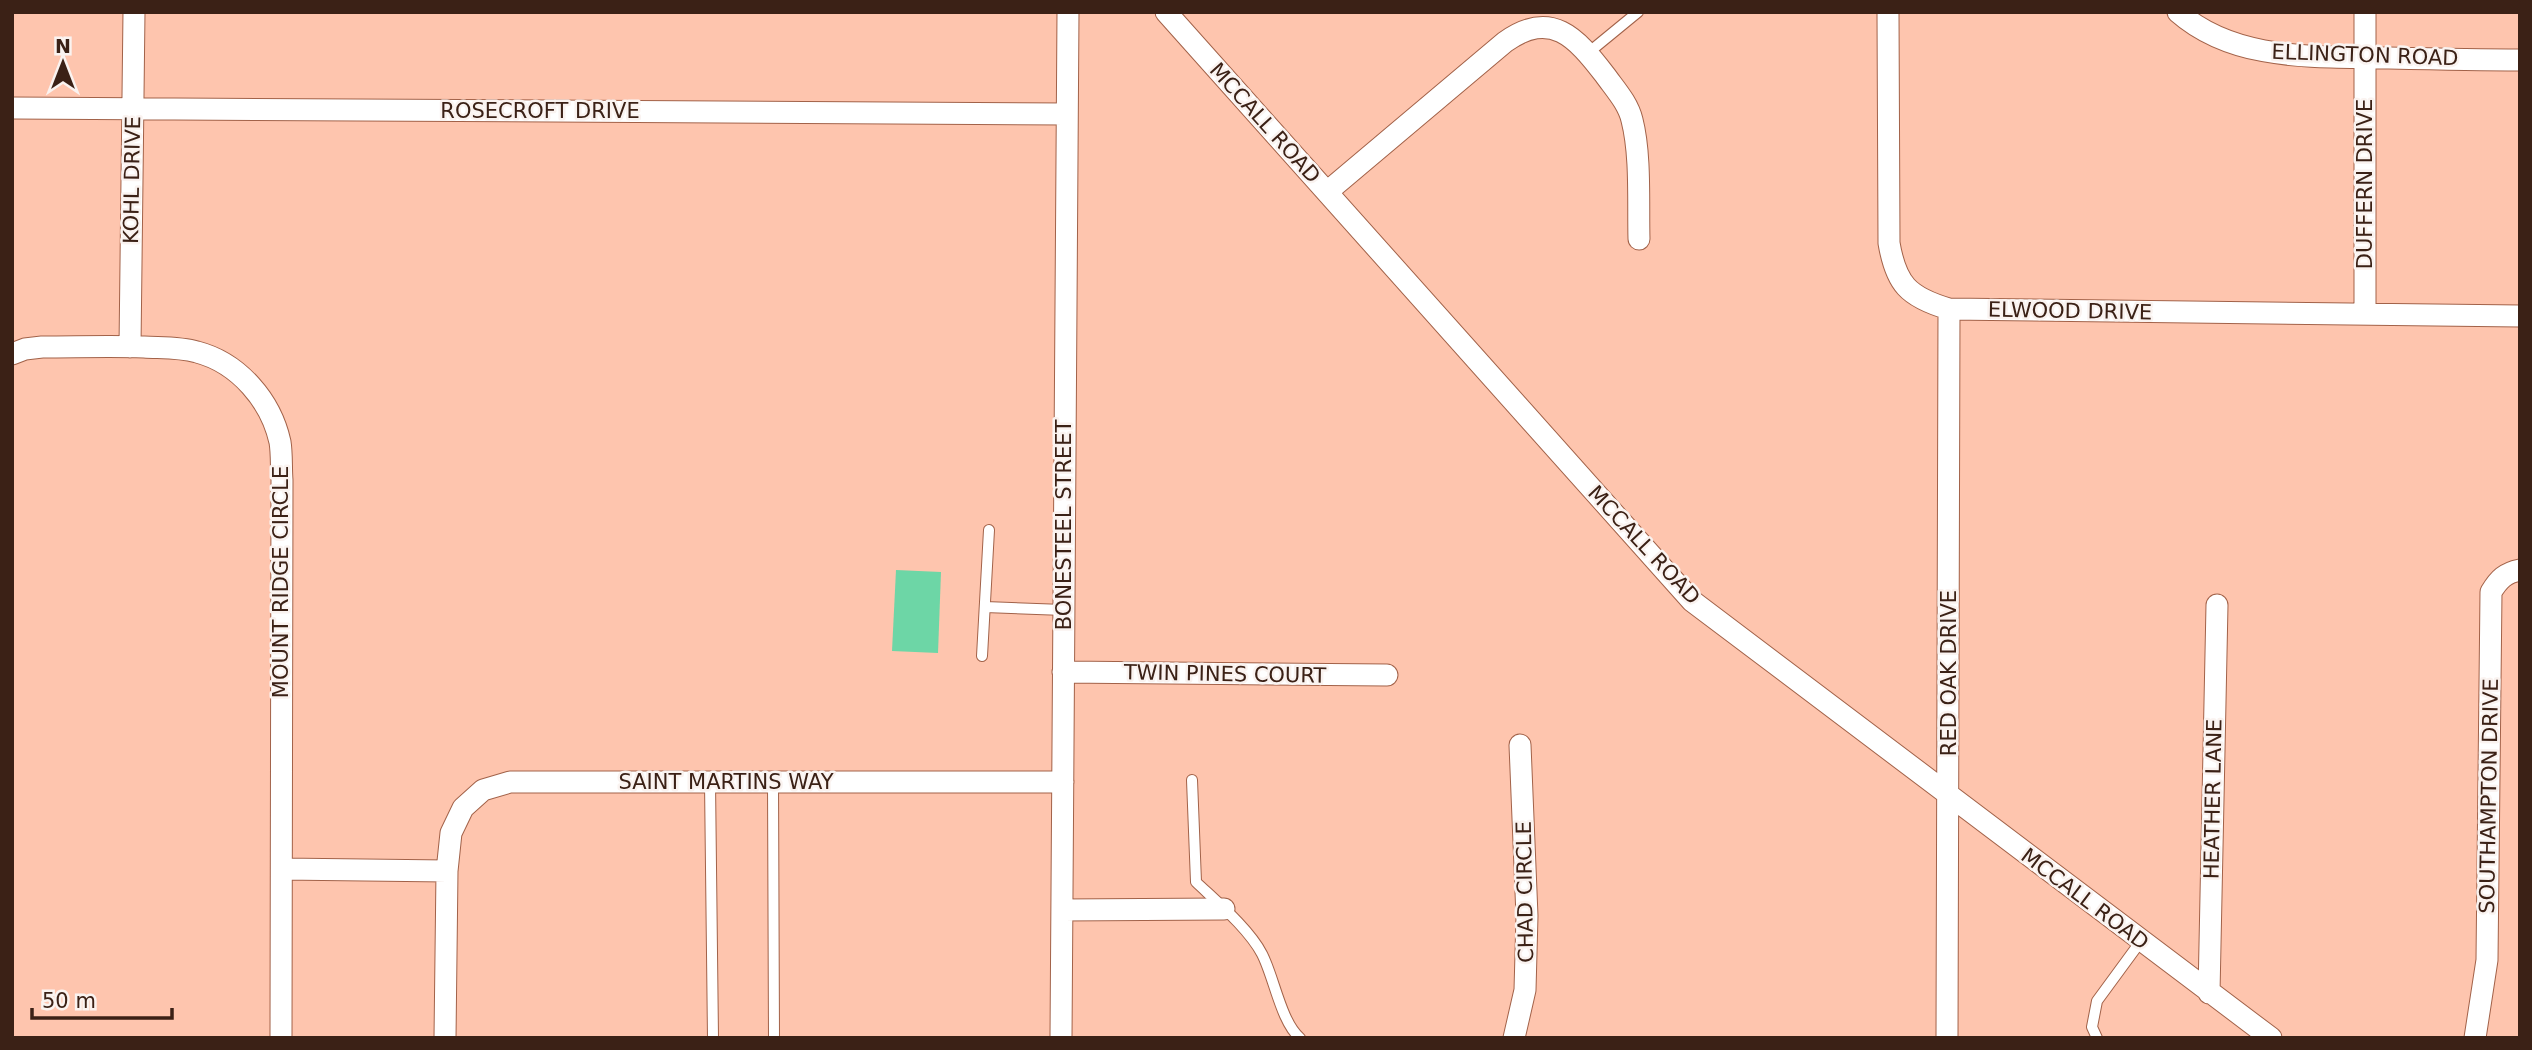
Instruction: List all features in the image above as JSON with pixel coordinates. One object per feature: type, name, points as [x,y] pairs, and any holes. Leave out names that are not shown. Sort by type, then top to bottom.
[{"type":"street","name":"KOHL DRIVE","points":[[130,347],[134,12]]},
{"type":"street","name":"BONESTEEL STREET","points":[[1061,1038],[1068,12]]},
{"type":"street","name":"MCCALL ROAD","points":[[1166,12],[1692,601],[2271,1038]]},
{"type":"street","name":"ELWOOD DRIVE","points":[[1888,12],[1889,243],[1893,268],[1907,289],[1925,302],[1949,309],[2520,316]]},
{"type":"street","name":"ELLINGTON ROAD","points":[[2178,12],[2188,21],[2227,42],[2259,51],[2302,55],[2520,60]]},
{"type":"street","name":"DUFFERN DRIVE","points":[[2365,12],[2365,314]]},
{"type":"street","points":[[1327,192],[1520,31],[1536,27],[1555,28],[1570,36],[1588,53],[1623,98],[1632,119],[1639,239]]},
{"type":"street","name":"ROSECROFT DRIVE","points":[[12,108],[1067,114]]},
{"type":"street","name":"RED OAK DRIVE","points":[[1947,1038],[1949,309]]},
{"type":"street","name":"MOUNT RIDGE CIRCLE","points":[[12,354],[42,347],[130,347],[197,352],[238,373],[256,390],[270,412],[280,443],[282,480],[281,1038]]},
{"type":"street","name":"SOUTHAMPTON DRIVE","points":[[2475,1038],[2487,960],[2491,592],[2498,580],[2508,573],[2520,570]]},
{"type":"street","name":"HEATHER LANE","points":[[2210,993],[2217,605]]},
{"type":"street","name":"TWIN PINES COURT","points":[[1063,672],[1387,676]]},
{"type":"street","name":"CHAD CIRCLE","points":[[1514,1038],[1522,1010],[1526,977],[1527,916],[1520,745]]},
{"type":"street","name":"SAINT MARTINS WAY","points":[[445,1038],[447,871],[451,833],[463,808],[483,790],[510,782],[1063,782]]},
{"type":"street","points":[[282,869],[447,871]]},
{"type":"street","points":[[1062,910],[1224,909]]},
{"type":"lane","points":[[1588,53],[1637,12]]},
{"type":"lane","points":[[982,656],[989,530]]},
{"type":"lane","points":[[985,607],[1064,610]]},
{"type":"lane","points":[[1192,780],[1196,882],[1261,951],[1288,1019],[1300,1038]]},
{"type":"lane","points":[[710,782],[712,1038]]},
{"type":"lane","points":[[773,782],[774,1038]]},
{"type":"lane","points":[[2096,1038],[2092,1027],[2096,1001],[2141,941]]},
{"type":"green space","points":[[896,570],[941,572],[938,653],[892,651]]}]
